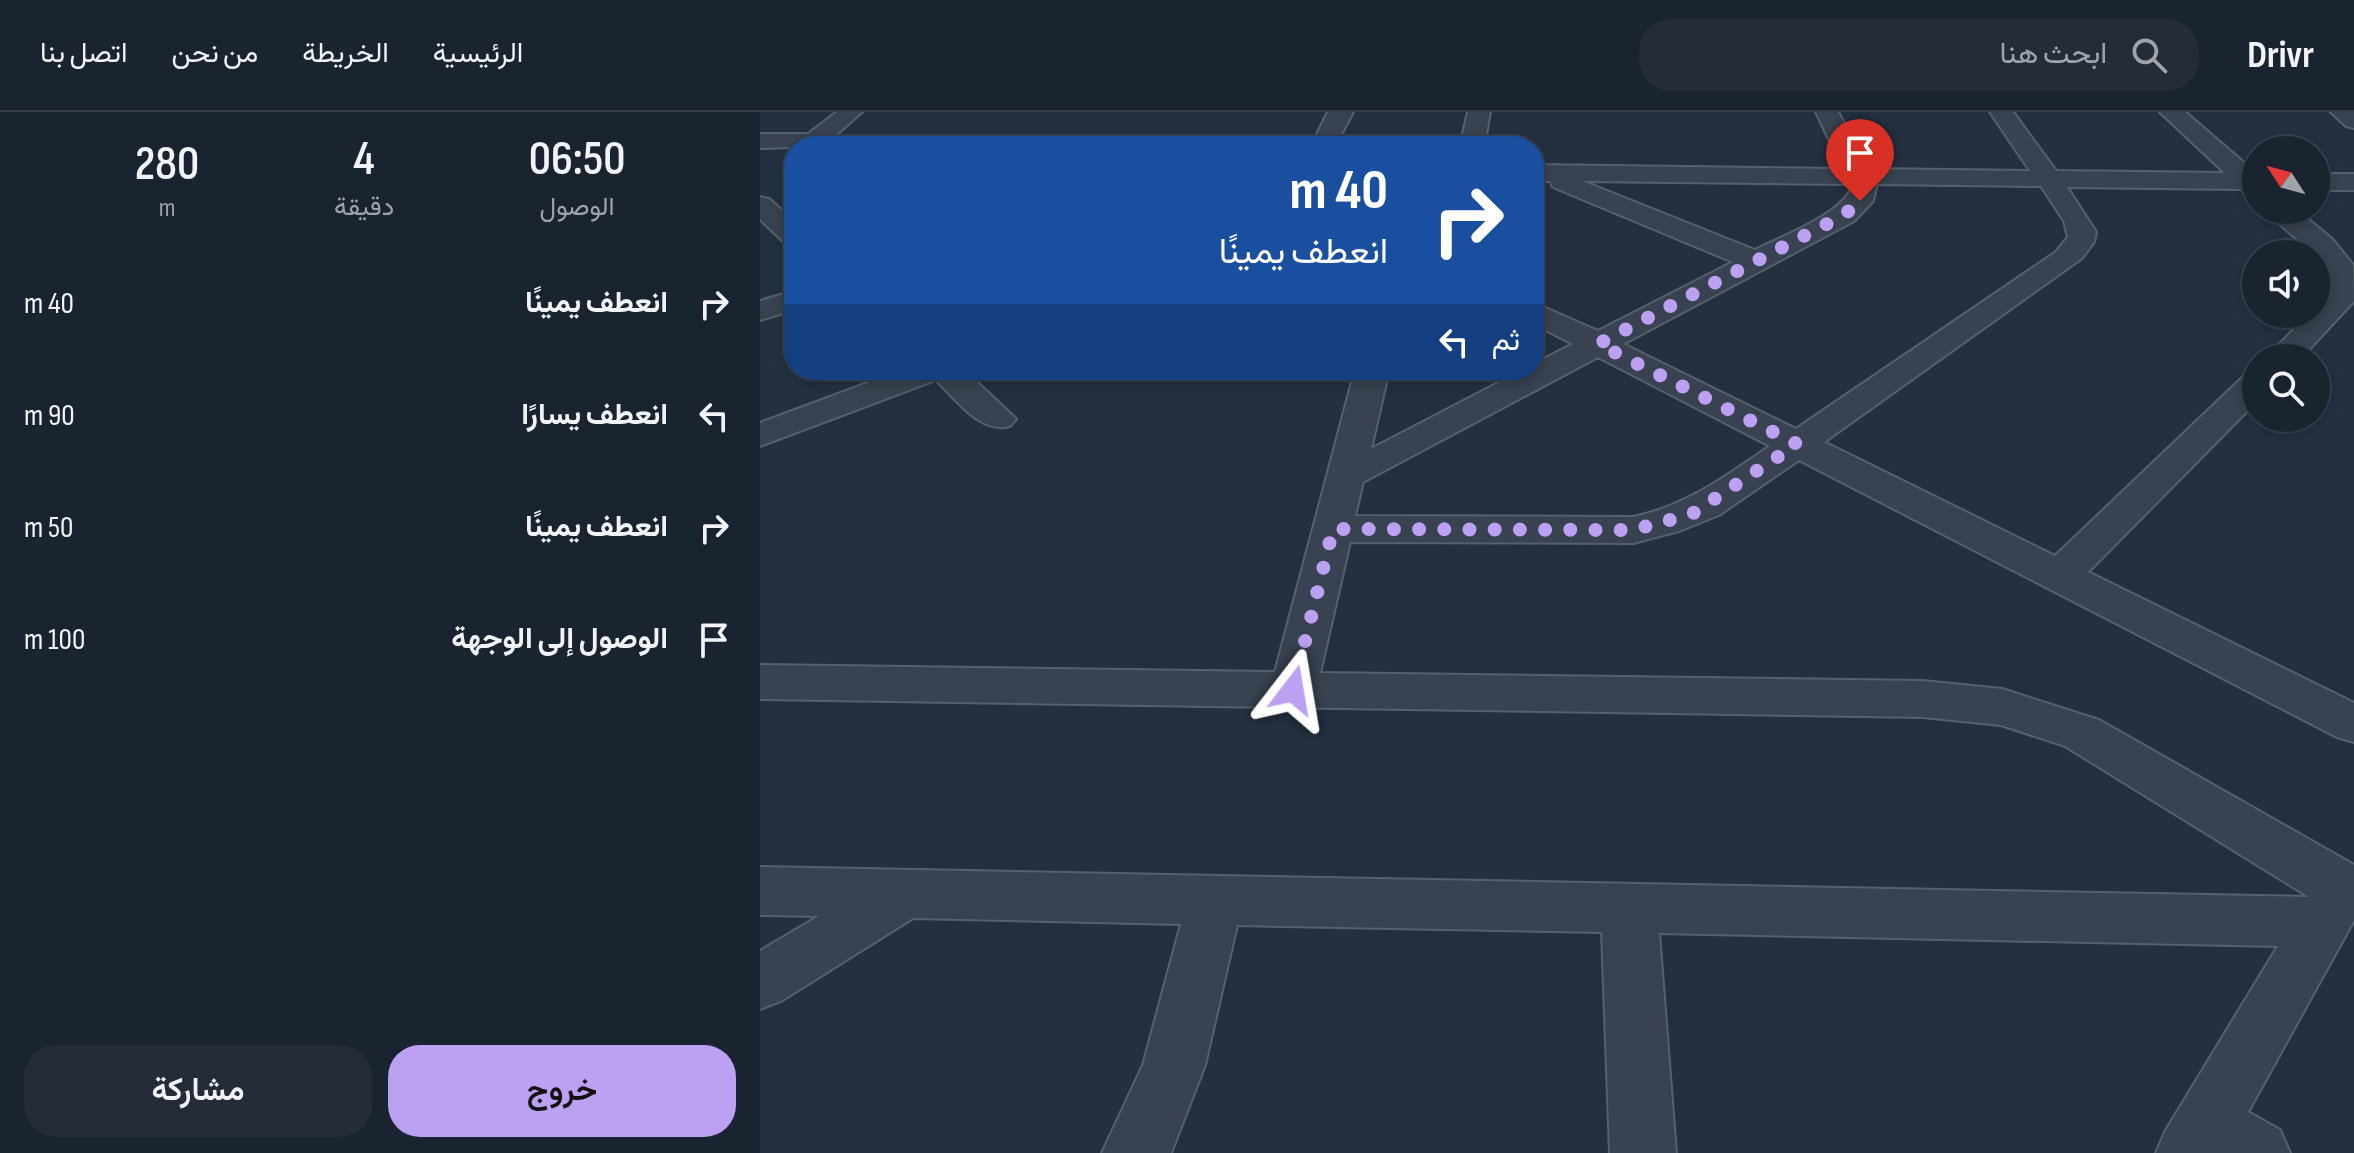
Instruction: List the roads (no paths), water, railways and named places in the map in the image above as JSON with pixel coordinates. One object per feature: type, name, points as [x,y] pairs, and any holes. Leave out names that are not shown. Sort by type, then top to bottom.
[{"type":"street","points":[[820,136],[851,112]]},
{"type":"street","points":[[1328,136],[1342,112]]},
{"type":"street","points":[[1474,136],[1479,112]]},
{"type":"street","points":[[1544,372],[1844,215],[1860,201],[1865,187],[1863,177],[1827,112]]},
{"type":"street","points":[[1333,529],[1633,530],[1692,514],[2081,245],[2083,229],[2001,112]]},
{"type":"street","points":[[2171,112],[2242,173]]},
{"type":"street","points":[[2342,112],[2354,121]]},
{"type":"street","points":[[760,141],[784,148]]},
{"type":"street","points":[[1544,173],[2242,183]]},
{"type":"street","points":[[1544,175],[1756,261]]},
{"type":"street","points":[[2330,182],[2354,182]]},
{"type":"street","points":[[760,205],[784,227]]},
{"type":"street","points":[[2296,344],[2336,305],[2347,289],[2346,274],[2331,254],[2297,224]]},
{"type":"street","points":[[760,311],[784,303]]},
{"type":"street","points":[[1544,317],[2354,724]]},
{"type":"street","points":[[760,435],[906,380]]},
{"type":"street","points":[[955,380],[998,419]]},
{"type":"street","points":[[1293,690],[1369,380]]},
{"type":"street","points":[[1345,477],[1530,380]]},
{"type":"street","points":[[2059,576],[2242,397]]},
{"type":"street","points":[[760,682],[1923,699],[2002,707],[2082,733],[2340,893]]},
{"type":"street","points":[[760,891],[1629,908],[2340,893]]},
{"type":"street","points":[[2218,1143],[2340,893]]},
{"type":"street","points":[[760,982],[905,894]]},
{"type":"street","points":[[1135,1153],[1152,1127],[1177,1050],[1215,900]]},
{"type":"street","points":[[1629,908],[1643,1153]]}]
